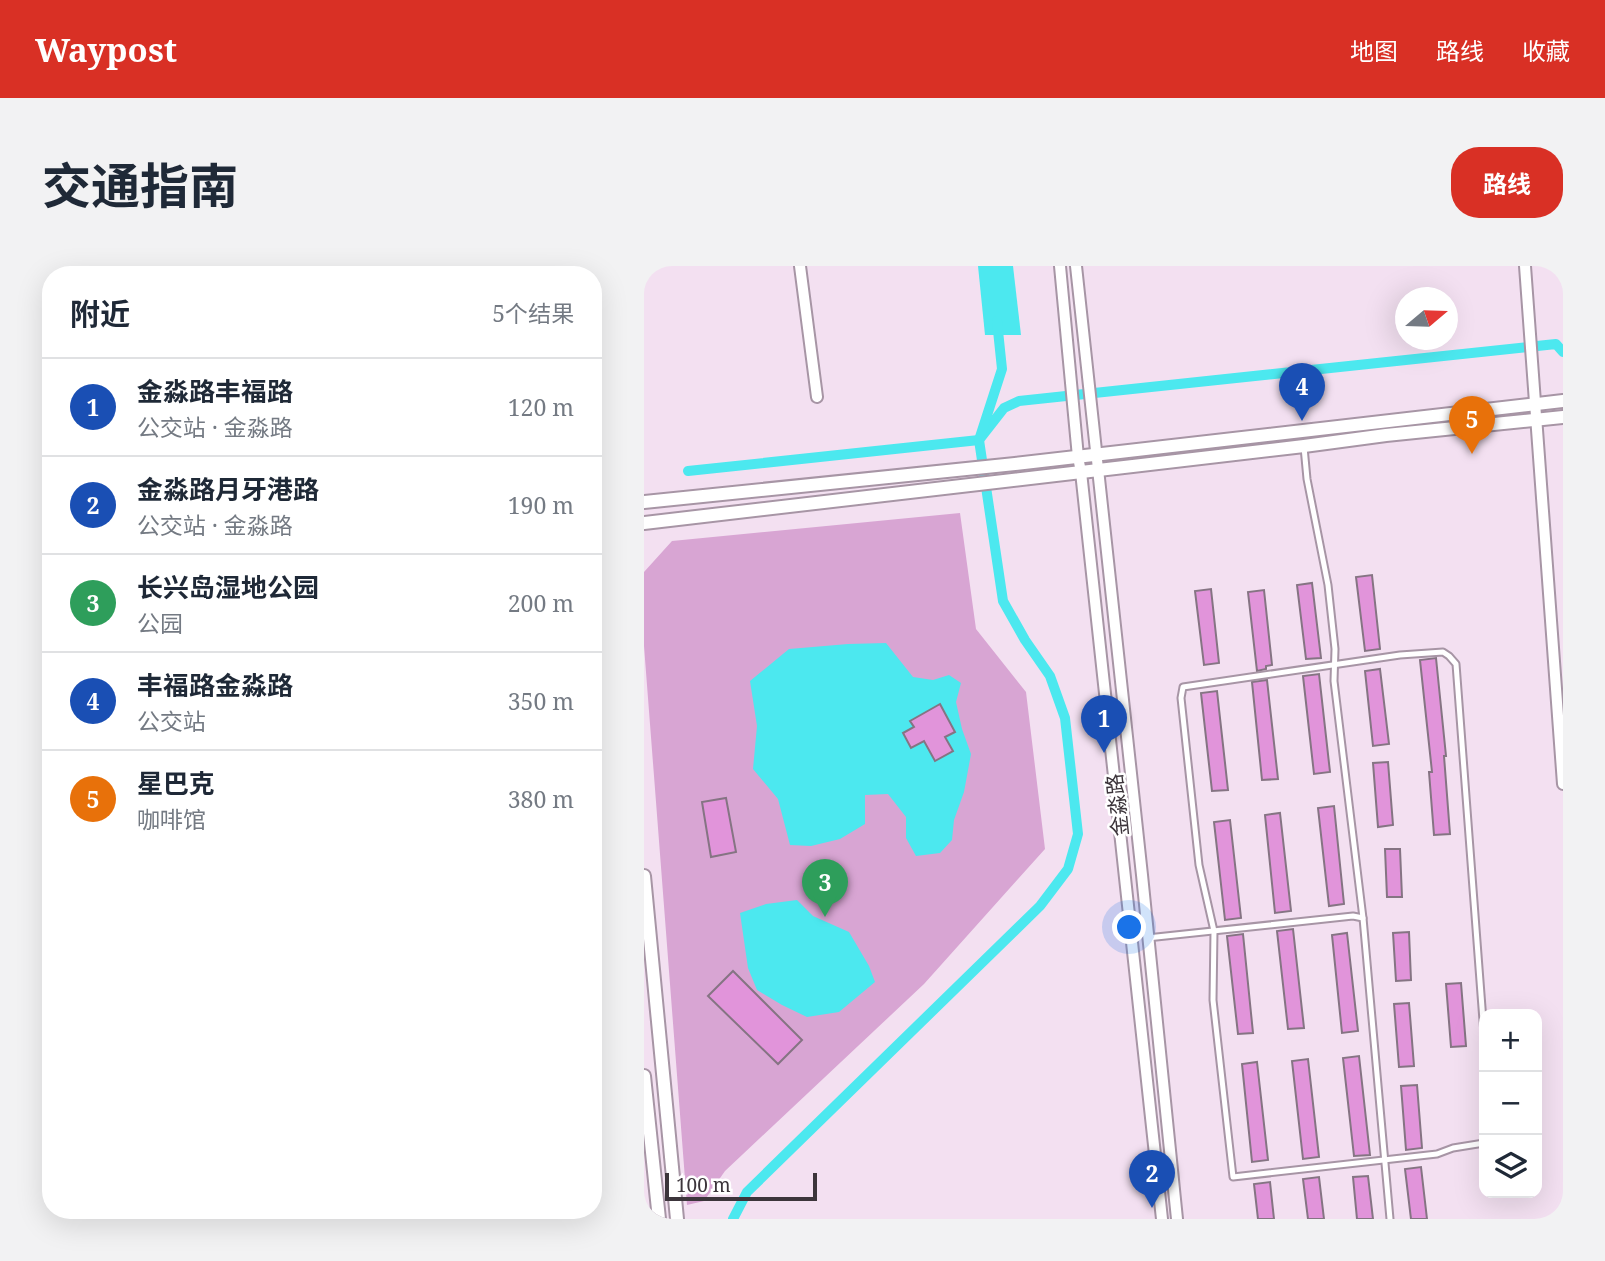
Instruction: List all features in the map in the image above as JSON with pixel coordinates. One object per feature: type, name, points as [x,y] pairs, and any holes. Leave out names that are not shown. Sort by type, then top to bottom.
[{"type":"street","points":[[800,266],[817,397]]},
{"type":"street","name":"金淼路","points":[[1060,266],[1078,457],[1162,1219]]},
{"type":"street","name":"金淼路","points":[[1076,266],[1177,1219]]},
{"type":"street","points":[[1525,266],[1563,784]]},
{"type":"street","points":[[644,502],[958,471],[1563,401]]},
{"type":"street","points":[[644,523],[1386,435],[1563,417]]},
{"type":"street","points":[[644,876],[677,1219]]},
{"type":"street","points":[[644,1076],[659,1219]]},
{"type":"lane","points":[[1304,446],[1307,479],[1328,585],[1335,649],[1334,681],[1363,918],[1390,1219]]},
{"type":"lane","points":[[1479,1144],[1437,1154],[1233,1177],[1213,1000],[1214,931],[1199,865],[1181,698],[1183,687],[1400,655],[1443,652],[1449,656],[1456,664],[1482,1009]]},
{"type":"lane","points":[[1147,938],[1353,916],[1363,918]]},
{"type":"shaded area","points":[[960,513],[976,629],[1026,692],[1045,849],[924,984],[725,1171],[704,1201],[687,1205],[644,646],[644,572],[672,541]]},
{"type":"water","points":[[978,266],[1013,266],[1021,335],[985,335]]},
{"type":"water","points":[[886,643],[913,677],[933,680],[949,675],[961,683],[956,702],[971,754],[964,792],[954,820],[952,840],[940,853],[916,856],[906,838],[906,817],[888,794],[865,795],[865,824],[840,839],[811,846],[790,845],[778,799],[753,769],[757,726],[750,681],[789,649]]},
{"type":"water","points":[[797,900],[813,916],[849,932],[875,982],[839,1012],[807,1017],[782,1005],[757,990],[748,968],[740,913],[766,904]]},
{"type":"building","points":[[1372,575],[1380,649],[1365,651],[1356,577]]},
{"type":"building","points":[[1312,583],[1321,658],[1306,659],[1297,585]]},
{"type":"building","points":[[1211,589],[1219,663],[1204,665],[1195,591]]},
{"type":"building","points":[[1264,590],[1272,665],[1257,671],[1248,592]]},
{"type":"building","points":[[1436,658],[1446,756],[1450,834],[1434,835],[1429,772],[1432,772],[1420,660]]},
{"type":"building","points":[[1380,669],[1389,744],[1373,746],[1365,671]]},
{"type":"building","points":[[1319,674],[1330,772],[1314,774],[1303,676]]},
{"type":"building","points":[[1267,680],[1278,779],[1262,780],[1252,682]]},
{"type":"building","points":[[1217,691],[1228,790],[1212,791],[1201,693]]},
{"type":"building","points":[[940,704],[955,732],[945,737],[953,751],[935,761],[924,741],[911,748],[903,733],[914,727],[910,721]]},
{"type":"building","points":[[1388,762],[1393,825],[1378,827],[1373,763]]},
{"type":"building","points":[[726,798],[736,852],[711,857],[702,802]]},
{"type":"building","points":[[1334,806],[1344,904],[1329,906],[1318,808]]},
{"type":"building","points":[[1280,813],[1291,911],[1275,913],[1265,815]]},
{"type":"building","points":[[1230,820],[1241,918],[1225,920],[1214,822]]},
{"type":"building","points":[[1385,849],[1400,849],[1402,897],[1387,897]]},
{"type":"building","points":[[1293,929],[1304,1028],[1288,1029],[1277,931]]},
{"type":"building","points":[[1409,932],[1411,980],[1396,981],[1393,933]]},
{"type":"building","points":[[1347,933],[1358,1031],[1342,1033],[1332,935]]},
{"type":"building","points":[[1243,934],[1253,1033],[1238,1034],[1227,936]]},
{"type":"building","points":[[733,971],[802,1040],[778,1064],[708,996]]},
{"type":"building","points":[[1461,983],[1466,1046],[1451,1047],[1446,984]]},
{"type":"building","points":[[1409,1003],[1414,1066],[1399,1067],[1394,1004]]},
{"type":"building","points":[[1359,1056],[1370,1155],[1354,1156],[1343,1058]]},
{"type":"building","points":[[1308,1059],[1319,1157],[1303,1159],[1292,1061]]},
{"type":"building","points":[[1257,1062],[1268,1160],[1252,1162],[1242,1064]]},
{"type":"building","points":[[1417,1085],[1422,1148],[1406,1150],[1401,1086]]},
{"type":"building","points":[[1421,1167],[1427,1219],[1411,1219],[1405,1169]]},
{"type":"building","points":[[1368,1176],[1373,1219],[1357,1219],[1353,1177]]},
{"type":"building","points":[[1319,1177],[1324,1219],[1308,1219],[1303,1179]]},
{"type":"building","points":[[1270,1182],[1274,1219],[1258,1219],[1254,1184]]},
{"type":"waterway","points":[[733,1219],[747,1192],[1040,906],[1068,869],[1078,834],[1065,718],[1050,676],[1003,601],[979,440],[1002,369],[997,321]]},
{"type":"waterway","points":[[688,471],[979,440],[1004,408],[1019,401],[1556,344],[1563,352]]},
{"type":"place","name":"丰福路金淼路","points":[[1302,421]]},
{"type":"place","name":"星巴克","points":[[1472,454]]},
{"type":"place","name":"金淼路丰福路","points":[[1104,753]]},
{"type":"place","name":"长兴岛湿地公园","points":[[825,917]]},
{"type":"place","name":"金淼路月牙港路","points":[[1152,1208]]}]
